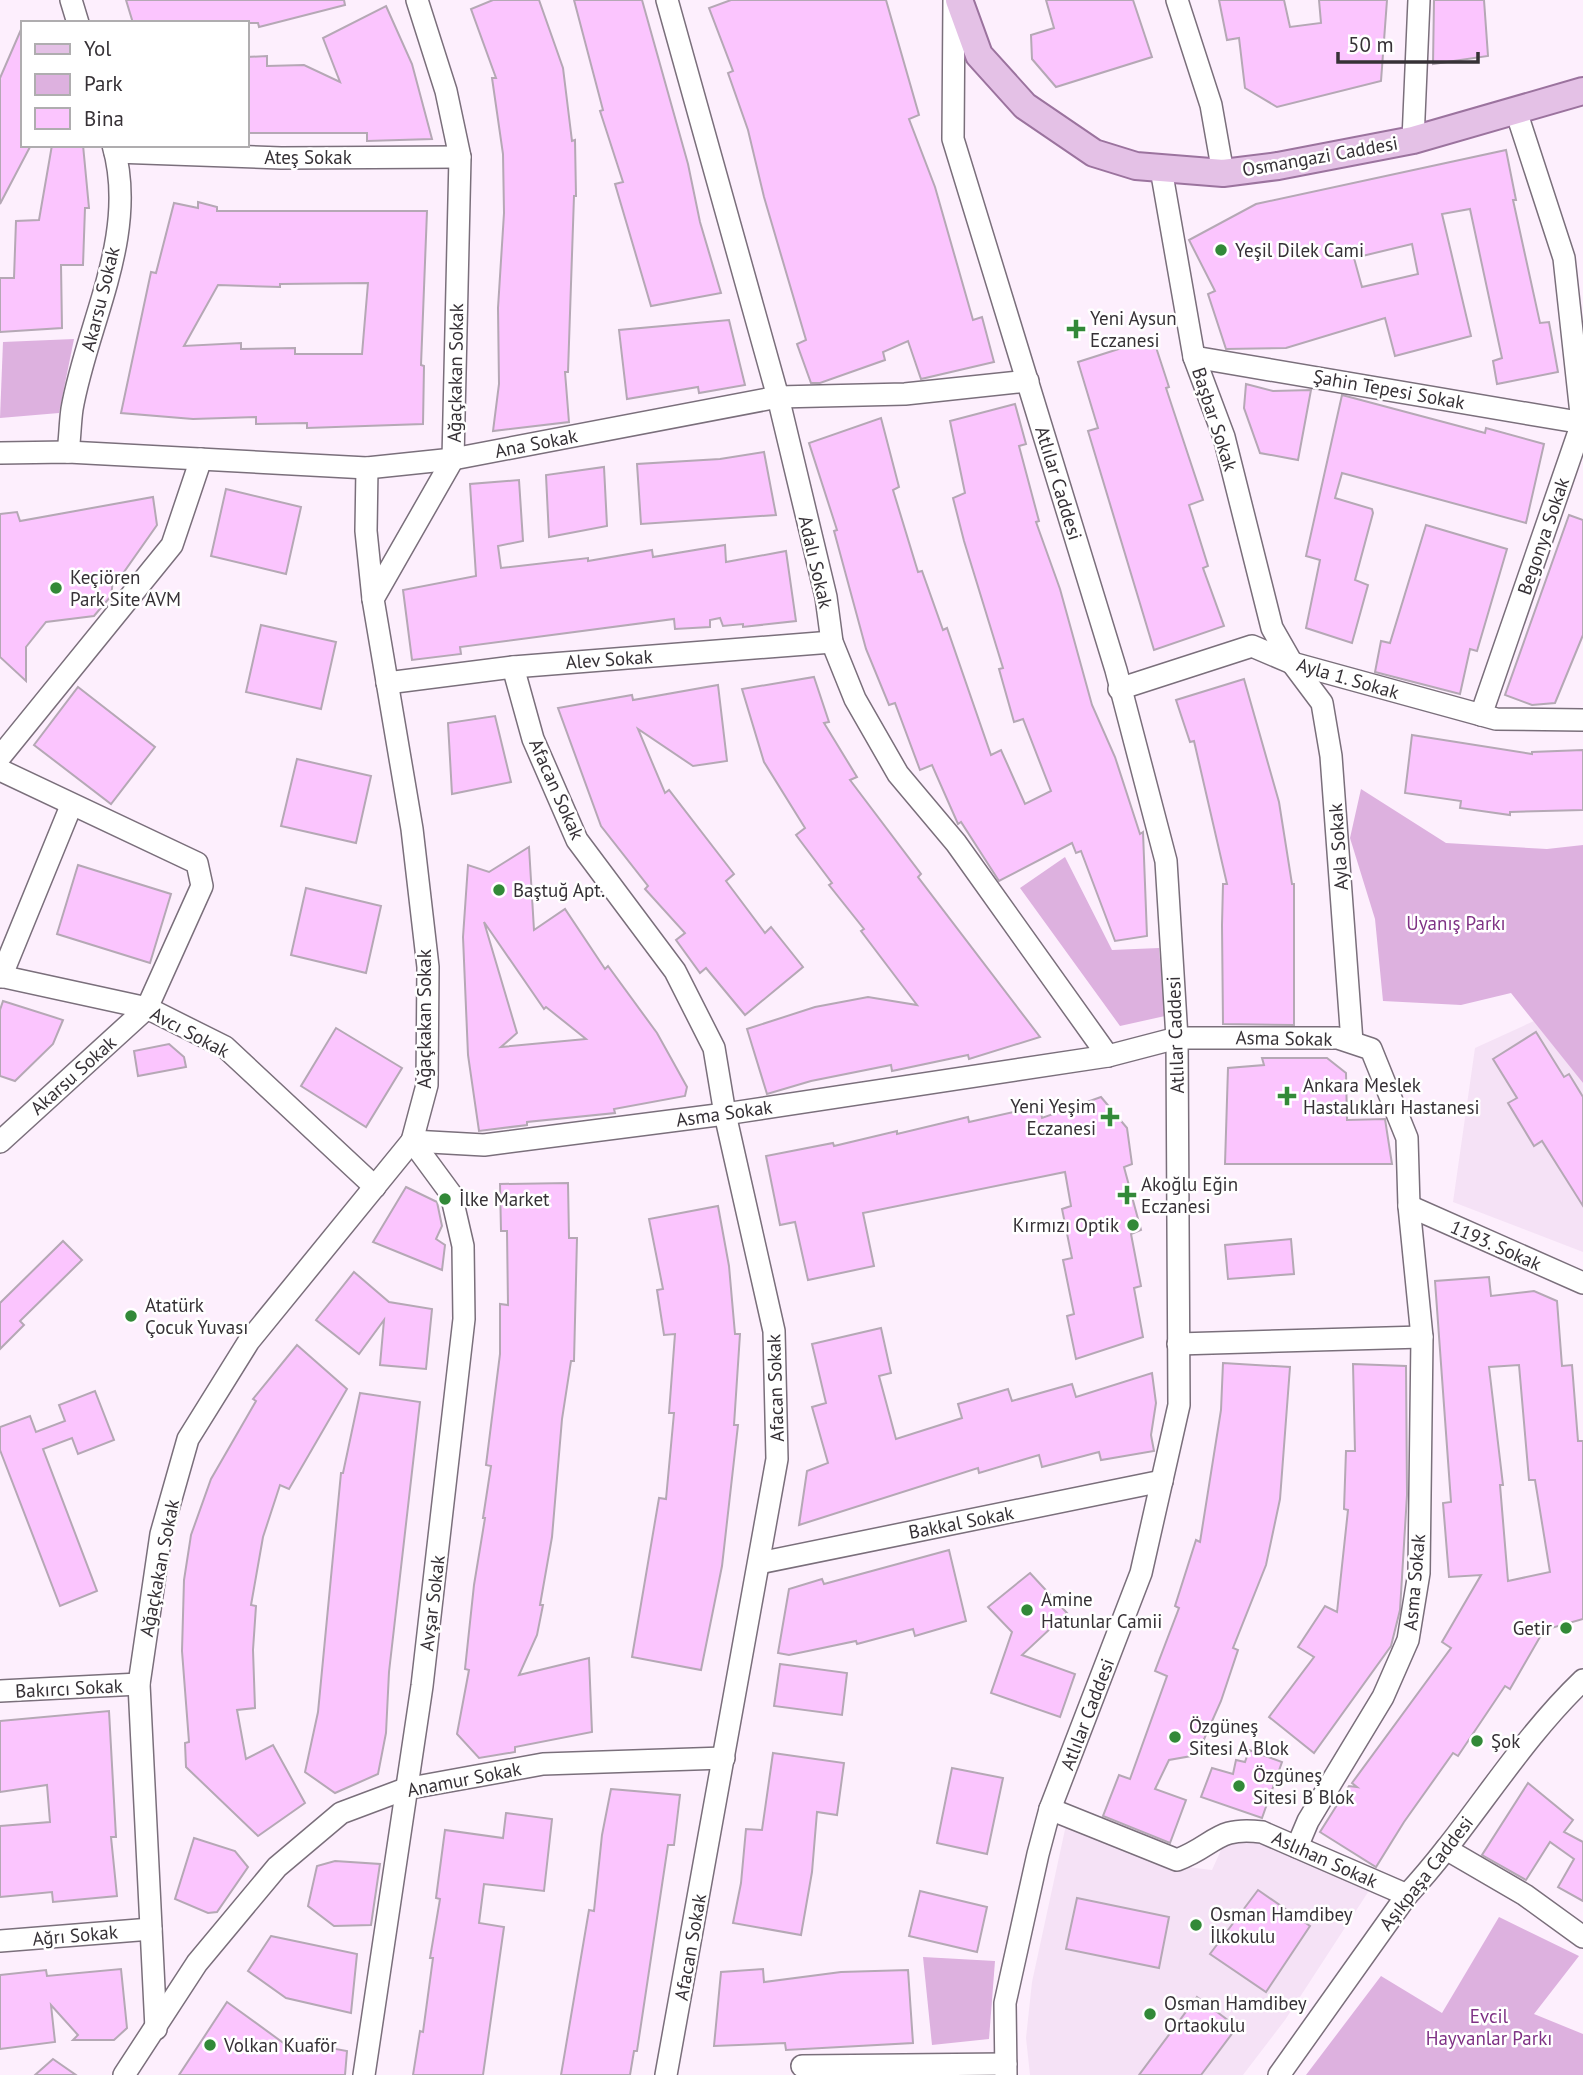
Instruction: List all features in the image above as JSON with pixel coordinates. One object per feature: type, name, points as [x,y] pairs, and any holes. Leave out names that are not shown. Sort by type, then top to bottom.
[{"type":"main road","name":"Osmangazi Caddesi","points":[[960,0],[979,55],[1025,106],[1094,153],[1136,166],[1223,173],[1278,166],[1413,140],[1583,91]]},
{"type":"street","points":[[71,0],[77,21]]},
{"type":"street","name":"Ağaçkakan Sokak","points":[[156,2029],[139,1684],[161,1534],[188,1439],[249,1341],[412,1141],[427,1085],[428,967],[412,829],[373,599],[453,459],[460,157],[446,91],[417,0]]},
{"type":"street","name":"Adalı Sokak","points":[[667,0],[778,397],[826,597],[832,642],[855,699],[898,774],[956,843],[1108,1056]]},
{"type":"street","name":"Atlılar Caddesi","points":[[954,0],[953,139],[1116,670],[1166,860],[1177,1038],[1179,1405],[1141,1573],[1050,1810],[1005,2003],[1006,2070]]},
{"type":"street","points":[[1177,0],[1211,105],[1223,173]]},
{"type":"street","points":[[1413,140],[1419,0]]},
{"type":"street","name":"Begonya Sokak","points":[[1481,715],[1583,423],[1573,259],[1516,110]]},
{"type":"street","name":"Ateş Sokak","points":[[114,149],[281,158],[460,157]]},
{"type":"street","name":"Akarsu Sokak","points":[[68,452],[72,408],[113,260],[119,194],[114,149]]},
{"type":"street","name":"Başbar Sokak","points":[[1161,169],[1194,357],[1224,437],[1272,628],[1292,663]]},
{"type":"street","name":"Şahin Tepesi Sokak","points":[[1194,357],[1583,423]]},
{"type":"street","name":"Ana Sokak","points":[[0,453],[68,452],[367,468],[453,459],[778,397],[905,394],[1028,381]]},
{"type":"street","points":[[0,757],[172,545],[201,459]]},
{"type":"street","points":[[367,468],[366,531],[373,599]]},
{"type":"street","name":"Alev Sokak","points":[[387,683],[513,667],[832,642]]},
{"type":"street","name":"Ayla 1. Sokak","points":[[1119,689],[1252,646],[1292,663],[1496,719],[1583,720]]},
{"type":"street","name":"Ayla Sokak","points":[[1292,663],[1322,703],[1331,756],[1352,1042]]},
{"type":"street","name":"Afacan Sokak","points":[[513,667],[533,739],[577,840],[675,971],[714,1048],[724,1114],[774,1331],[777,1459],[666,2075]]},
{"type":"street","points":[[0,770],[71,806],[197,863],[202,886],[146,1008]]},
{"type":"street","points":[[0,976],[71,806]]},
{"type":"street","name":"Avcı Sokak","points":[[0,976],[146,1008],[225,1046],[375,1186]]},
{"type":"street","name":"Akarsu Sokak","points":[[0,1142],[146,1008]]},
{"type":"street","name":"Asma Sokak","points":[[412,1141],[484,1145],[724,1114],[1108,1056],[1177,1038],[1338,1038],[1371,1049],[1407,1138],[1409,1206],[1422,1337],[1419,1573],[1408,1640],[1383,1697],[1308,1821],[1297,1846]]},
{"type":"street","name":"Avşar Sokak","points":[[364,2075],[422,1686],[464,1319],[463,1246],[450,1194],[412,1141]]},
{"type":"street","name":"1193. Sokak","points":[[1409,1206],[1583,1283]]},
{"type":"street","points":[[1178,1344],[1422,1337]]},
{"type":"street","name":"Bakkal Sokak","points":[[759,1563],[1162,1481]]},
{"type":"street","name":"Aşıkpaşa Caddesi","points":[[1279,2075],[1407,1895],[1446,1849],[1549,1712],[1583,1680]]},
{"type":"street","name":"Bakırcı Sokak","points":[[0,1691],[139,1684]]},
{"type":"street","name":"Anamur Sokak","points":[[124,2075],[197,1963],[277,1867],[341,1813],[405,1788],[543,1764],[724,1758]]},
{"type":"street","name":"Aslıhan Sokak","points":[[1050,1810],[1177,1860],[1200,1851],[1220,1834],[1239,1829],[1262,1832],[1407,1895]]},
{"type":"street","points":[[1446,1849],[1525,1895],[1583,1937]]},
{"type":"street","name":"Ağrı Sokak","points":[[0,1941],[151,1929]]},
{"type":"street","points":[[802,2066],[1006,2070]]},
{"type":"shaded area","points":[[1534,1021],[1583,1083],[1583,1252],[1453,1202],[1475,1048]]},
{"type":"shaded area","name":"Osman Hamdibey İlkokulu","points":[[1066,1825],[1187,1867],[1212,1870],[1226,1839],[1256,1835],[1372,1886],[1285,2020],[1243,2075],[1030,2075],[1026,2038],[1032,1982]]},
{"type":"green space","points":[[74,339],[59,413],[0,418],[3,342]]},
{"type":"green space","name":"Uyanış Parkı","points":[[1361,789],[1446,843],[1547,849],[1583,845],[1583,1083],[1511,993],[1461,1005],[1383,1001],[1375,919],[1350,838]]},
{"type":"green space","points":[[1065,857],[1112,950],[1159,948],[1165,1016],[1120,1026],[1020,888]]},
{"type":"green space","name":"Evcil Hayvanlar Parkı","points":[[1499,1917],[1579,1956],[1534,2014],[1583,2034],[1583,2075],[1306,2075],[1381,1976],[1442,2013]]},
{"type":"green space","points":[[923,1957],[995,1961],[989,2039],[932,2045]]},
{"type":"building","points":[[126,0],[344,0],[345,5],[259,27],[258,23],[248,21],[132,21]]},
{"type":"building","points":[[493,0],[539,0],[563,68],[572,141],[575,140],[576,196],[568,372],[565,372],[569,422],[493,431],[499,384],[498,308],[504,213],[503,154],[492,78],[496,78],[471,9]]},
{"type":"building","points":[[574,0],[642,0],[721,293],[651,306],[615,184],[623,182],[600,111],[603,110]]},
{"type":"building","points":[[731,0],[886,0],[919,115],[909,119],[935,187],[973,320],[982,317],[994,362],[921,379],[908,341],[883,352],[885,360],[820,383],[811,383],[797,344],[806,340],[764,197],[748,130],[728,73],[733,71],[709,8]]},
{"type":"building","points":[[1046,0],[1133,0],[1152,57],[1056,87],[1032,59],[1031,35],[1054,28]]},
{"type":"building","points":[[1219,0],[1284,0],[1290,27],[1321,23],[1319,0],[1387,0],[1381,81],[1277,107],[1245,88],[1239,38],[1227,40]]},
{"type":"building","points":[[1434,0],[1484,0],[1488,56],[1433,64]]},
{"type":"building","points":[[386,6],[412,64],[432,139],[367,141],[367,133],[248,133],[248,57],[267,56],[267,66],[304,65],[340,82],[323,38]]},
{"type":"building","points":[[21,30],[21,147],[30,147],[0,204],[0,78]]},
{"type":"building","points":[[52,147],[83,147],[89,208],[85,208],[83,265],[61,265],[62,328],[0,332],[0,278],[14,278],[16,221],[39,220]]},
{"type":"building","points":[[1506,150],[1516,200],[1513,200],[1540,323],[1549,322],[1558,372],[1497,384],[1493,361],[1502,358],[1470,209],[1442,214],[1471,336],[1395,356],[1385,318],[1286,348],[1226,349],[1208,294],[1215,291],[1189,240],[1256,204]],"holes":[[[1412,244],[1418,274],[1362,287],[1354,258]]]},
{"type":"building","points":[[198,202],[217,207],[217,211],[427,211],[421,365],[424,366],[423,424],[307,428],[307,423],[256,424],[256,417],[193,419],[121,413],[151,272],[156,273],[174,203],[198,208]],"holes":[[[368,283],[362,354],[295,354],[295,348],[241,349],[241,343],[184,346],[218,285],[280,287],[280,284]]]},
{"type":"building","points":[[729,320],[745,385],[699,393],[698,387],[627,399],[619,330]]},
{"type":"building","points":[[1153,338],[1169,387],[1166,388],[1203,500],[1189,505],[1208,566],[1203,568],[1224,626],[1154,650],[1088,431],[1098,428],[1078,362]]},
{"type":"building","points":[[1246,384],[1273,391],[1311,390],[1298,460],[1260,453],[1244,408]]},
{"type":"building","points":[[1342,395],[1485,433],[1486,428],[1544,444],[1526,523],[1342,473],[1335,498],[1372,509],[1373,513],[1355,580],[1368,585],[1352,643],[1306,628],[1320,560],[1306,556]]},
{"type":"building","points":[[1015,404],[1026,444],[1019,446],[1039,521],[1036,522],[1060,589],[1092,705],[1115,757],[1140,834],[1143,832],[1147,936],[1115,941],[1081,851],[1076,853],[1072,843],[999,881],[961,822],[958,824],[932,765],[920,770],[895,703],[889,705],[866,649],[834,531],[837,530],[809,443],[881,418],[899,487],[893,490],[918,572],[922,571],[943,630],[947,628],[991,755],[1001,750],[1025,804],[1051,791],[1023,719],[1014,722],[999,669],[1003,668],[964,541],[953,498],[965,493],[950,421]]},
{"type":"building","points":[[764,452],[776,515],[641,524],[637,464],[720,459]]},
{"type":"building","points":[[604,467],[607,526],[549,537],[546,475]]},
{"type":"building","points":[[519,480],[523,541],[498,546],[501,568],[588,558],[588,561],[652,550],[653,557],[725,545],[726,562],[786,551],[796,621],[743,627],[743,624],[723,626],[720,618],[710,620],[710,627],[675,629],[674,619],[460,647],[461,654],[412,660],[403,590],[476,576],[470,484]]},
{"type":"building","points":[[226,489],[301,507],[286,574],[211,556]]},
{"type":"building","name":"Keçiören Park Site AVM","points":[[153,497],[157,525],[119,579],[113,580],[111,596],[94,616],[46,622],[26,647],[26,681],[0,657],[0,514],[17,512],[20,521]]},
{"type":"building","points":[[1569,515],[1583,520],[1583,635],[1555,703],[1532,705],[1505,695]]},
{"type":"building","points":[[1426,525],[1507,549],[1477,651],[1470,649],[1460,694],[1375,672],[1381,641],[1390,643]]},
{"type":"building","points":[[261,625],[336,642],[321,709],[246,692]]},
{"type":"building","points":[[814,677],[829,722],[824,723],[857,777],[850,780],[921,874],[918,877],[1040,1037],[969,1059],[968,1055],[892,1071],[891,1065],[811,1081],[767,1094],[747,1029],[815,1007],[868,997],[917,1005],[861,931],[864,929],[829,885],[832,883],[796,835],[805,828],[764,762],[742,689]]},
{"type":"building","points":[[1244,679],[1279,802],[1294,884],[1294,1025],[1223,1024],[1223,884],[1227,884],[1194,741],[1190,742],[1176,700]]},
{"type":"building","points":[[718,685],[727,761],[693,766],[638,729],[665,793],[669,790],[734,874],[726,881],[765,933],[771,927],[803,967],[745,1015],[706,968],[700,973],[676,940],[685,933],[645,889],[648,886],[601,826],[558,708],[632,695],[633,700]]},
{"type":"building","points":[[78,687],[155,747],[111,804],[34,745]]},
{"type":"building","points":[[495,716],[511,782],[452,794],[448,723]]},
{"type":"building","points":[[1412,735],[1532,754],[1583,750],[1583,810],[1510,812],[1510,815],[1460,808],[1461,801],[1405,793]]},
{"type":"building","points":[[297,759],[371,776],[356,843],[281,826]]},
{"type":"building","points":[[529,847],[534,930],[565,909],[605,969],[608,966],[657,1033],[687,1087],[685,1096],[614,1109],[615,1113],[527,1122],[527,1125],[479,1131],[468,1055],[463,937],[468,865],[489,872]],"holes":[[[484,922],[544,1009],[546,1007],[586,1039],[501,1047],[517,1033]]]},
{"type":"building","points":[[78,865],[171,894],[150,963],[57,934]]},
{"type":"building","points":[[306,888],[381,906],[366,973],[291,955]]},
{"type":"building","points":[[3,1001],[63,1020],[53,1044],[15,1081],[0,1076],[0,1010]]},
{"type":"building","points":[[336,1028],[402,1068],[366,1127],[301,1086]]},
{"type":"building","points":[[1536,1032],[1564,1077],[1569,1074],[1583,1097],[1583,1206],[1542,1141],[1534,1146],[1508,1103],[1517,1098],[1493,1059]]},
{"type":"building","points":[[169,1044],[184,1057],[186,1067],[138,1076],[134,1051]]},
{"type":"building","name":"Ankara Meslek Hastalıkları Hastanesi","points":[[1262,1058],[1327,1058],[1346,1073],[1347,1120],[1385,1119],[1392,1164],[1225,1164],[1228,1068],[1264,1065]]},
{"type":"building","points":[[1101,1097],[1127,1128],[1132,1164],[1124,1167],[1141,1230],[1131,1234],[1141,1286],[1134,1288],[1143,1337],[1076,1359],[1067,1316],[1074,1314],[1063,1260],[1072,1258],[1062,1209],[1071,1206],[1065,1172],[863,1213],[874,1266],[808,1280],[795,1222],[780,1225],[766,1156],[833,1143],[834,1146],[897,1131],[897,1134],[968,1117],[969,1122],[1040,1106],[1042,1118]]},
{"type":"building","points":[[568,1183],[569,1238],[577,1238],[574,1361],[571,1361],[562,1419],[552,1537],[540,1605],[543,1605],[537,1635],[519,1675],[589,1658],[592,1732],[515,1747],[515,1752],[479,1758],[457,1734],[469,1670],[465,1669],[474,1585],[491,1466],[486,1465],[500,1354],[500,1304],[508,1305],[507,1231],[501,1231],[500,1184]]},
{"type":"building","points":[[406,1187],[437,1202],[442,1226],[436,1239],[445,1245],[442,1270],[373,1242]]},
{"type":"building","points":[[718,1206],[729,1266],[735,1334],[740,1334],[734,1425],[738,1425],[722,1566],[701,1670],[632,1657],[659,1498],[666,1499],[674,1413],[669,1413],[675,1334],[664,1335],[657,1290],[663,1289],[649,1219]]},
{"type":"building","points":[[1291,1239],[1294,1274],[1228,1279],[1225,1245]]},
{"type":"building","points":[[63,1241],[82,1260],[20,1321],[24,1325],[0,1349],[0,1303]]},
{"type":"building","points":[[354,1272],[389,1302],[432,1309],[426,1369],[380,1365],[384,1320],[359,1354],[316,1320]]},
{"type":"building","points":[[1489,1277],[1491,1296],[1534,1291],[1557,1301],[1562,1366],[1572,1365],[1578,1441],[1583,1441],[1583,1619],[1544,1630],[1510,1689],[1505,1686],[1458,1756],[1453,1753],[1376,1867],[1320,1832],[1349,1786],[1357,1787],[1352,1783],[1451,1648],[1442,1642],[1481,1575],[1449,1577],[1443,1503],[1451,1502],[1435,1281]],"holes":[[[1519,1365],[1529,1480],[1535,1480],[1550,1572],[1508,1581],[1500,1485],[1503,1485],[1489,1367]]]},
{"type":"building","points":[[881,1328],[891,1373],[879,1376],[896,1439],[962,1418],[958,1404],[1008,1389],[1012,1401],[1072,1384],[1076,1397],[1152,1373],[1156,1403],[1151,1435],[1154,1451],[1101,1460],[1099,1452],[1042,1467],[1039,1455],[979,1473],[978,1468],[799,1525],[807,1471],[828,1463],[812,1407],[826,1403],[812,1344]]},
{"type":"building","points":[[297,1345],[347,1389],[289,1489],[280,1485],[263,1537],[251,1605],[256,1606],[253,1650],[255,1708],[237,1710],[246,1759],[273,1745],[305,1803],[258,1836],[186,1767],[185,1743],[189,1742],[182,1651],[184,1580],[191,1535],[211,1479],[256,1401],[253,1399]]},
{"type":"building","points":[[1223,1363],[1290,1367],[1280,1499],[1266,1565],[1233,1648],[1238,1650],[1221,1701],[1197,1755],[1169,1760],[1155,1789],[1186,1800],[1170,1843],[1103,1816],[1119,1775],[1130,1779],[1167,1676],[1155,1671],[1179,1608],[1175,1606],[1196,1540],[1200,1542],[1221,1410]]},
{"type":"building","points":[[1353,1364],[1406,1366],[1407,1495],[1400,1610],[1391,1646],[1314,1753],[1269,1717],[1314,1657],[1298,1647],[1325,1606],[1337,1612],[1348,1510],[1344,1509],[1346,1451],[1355,1451]]},
{"type":"building","points":[[95,1391],[114,1440],[78,1454],[72,1438],[43,1449],[97,1591],[60,1606],[0,1450],[0,1427],[30,1416],[36,1432],[65,1421],[59,1405]]},
{"type":"building","points":[[360,1393],[420,1402],[389,1672],[386,1733],[378,1774],[335,1793],[305,1772],[318,1712],[341,1473]]},
{"type":"building","points":[[949,1550],[966,1621],[915,1636],[913,1629],[857,1644],[856,1641],[789,1655],[778,1653],[789,1589],[822,1579],[824,1584]]},
{"type":"building","points":[[1030,1573],[1067,1613],[1022,1655],[1075,1674],[1060,1717],[991,1693],[1012,1632],[988,1607]]},
{"type":"building","points":[[780,1664],[847,1673],[842,1715],[774,1706]]},
{"type":"building","points":[[109,1711],[116,1837],[111,1837],[117,1896],[53,1902],[52,1892],[0,1897],[0,1826],[50,1822],[47,1785],[0,1792],[0,1721]]},
{"type":"building","name":"Özgüneş Sitesi B Blok","points":[[1249,1750],[1282,1762],[1262,1818],[1201,1797],[1212,1768],[1233,1774],[1236,1760],[1245,1762]]},
{"type":"building","points":[[773,1753],[844,1763],[837,1815],[817,1812],[812,1872],[801,1935],[733,1923],[741,1883],[746,1829],[762,1830]]},
{"type":"building","points":[[952,1768],[1003,1778],[987,1854],[937,1843]]},
{"type":"building","points":[[1528,1783],[1573,1820],[1564,1832],[1583,1842],[1583,1901],[1558,1887],[1574,1859],[1550,1842],[1526,1880],[1482,1855]]},
{"type":"building","points":[[611,1789],[680,1795],[674,1845],[668,1845],[637,2051],[634,2051],[630,2075],[561,2075],[589,1910],[594,1911],[602,1835]]},
{"type":"building","points":[[506,1813],[552,1819],[544,1891],[484,1884],[479,1923],[504,1927],[483,2075],[413,2075],[420,2031],[423,2032],[433,1958],[430,1958],[440,1899],[436,1898],[445,1830],[503,1838]]},
{"type":"building","points":[[194,1838],[235,1851],[248,1867],[217,1912],[208,1913],[175,1899]]},
{"type":"building","points":[[335,1861],[380,1864],[371,1925],[334,1926],[308,1906],[317,1866]]},
{"type":"building","points":[[1258,1890],[1310,1926],[1266,1992],[1210,1954]]},
{"type":"building","points":[[920,1891],[987,1907],[977,1952],[909,1936]]},
{"type":"building","points":[[1077,1898],[1169,1917],[1159,1968],[1066,1949]]},
{"type":"building","points":[[271,1936],[357,1954],[351,2013],[286,1998],[248,1971]]},
{"type":"building","points":[[121,1969],[127,2028],[114,2040],[73,2040],[78,2035],[51,2005],[55,2042],[0,2049],[0,1975],[46,1970],[47,1976]]},
{"type":"building","points":[[763,1969],[764,1982],[841,1972],[908,1970],[913,2043],[786,2050],[785,2043],[714,2046],[721,1972]]},
{"type":"building","points":[[1197,1997],[1237,2027],[1201,2075],[1139,2075]]},
{"type":"building","points":[[227,2002],[289,2047],[292,2041],[347,2051],[345,2075],[179,2075]]},
{"type":"building","points":[[53,2059],[76,2075],[35,2075]]},
{"type":"place","name":"Yeşil Dilek Cami","points":[[1221,250]]},
{"type":"place","name":"Yeni Aysun Eczanesi","points":[[1076,329]]},
{"type":"place","name":"Keçiören Park Site AVM","points":[[56,588]]},
{"type":"place","name":"Baştuğ Apt.","points":[[499,890]]},
{"type":"place","name":"Ankara Meslek Hastalıkları Hastanesi","points":[[1287,1096]]},
{"type":"place","name":"Yeni Yeşim Eczanesi","points":[[1110,1117]]},
{"type":"place","name":"Akoğlu Eğin Eczanesi","points":[[1127,1195]]},
{"type":"place","name":"İlke Market","points":[[445,1199]]},
{"type":"place","name":"Kırmızı Optik","points":[[1133,1225]]},
{"type":"place","name":"Atatürk Çocuk Yuvası","points":[[131,1316]]},
{"type":"place","name":"Amine Hatunlar Camii","points":[[1027,1610]]},
{"type":"place","name":"Getir","points":[[1566,1628]]},
{"type":"place","name":"Özgüneş Sitesi A Blok","points":[[1175,1737]]},
{"type":"place","name":"Şok","points":[[1477,1741]]},
{"type":"place","name":"Özgüneş Sitesi B Blok","points":[[1239,1786]]},
{"type":"place","name":"Osman Hamdibey İlkokulu","points":[[1196,1925]]},
{"type":"place","name":"Osman Hamdibey Ortaokulu","points":[[1150,2014]]},
{"type":"place","name":"Volkan Kuaför","points":[[210,2045]]}]
